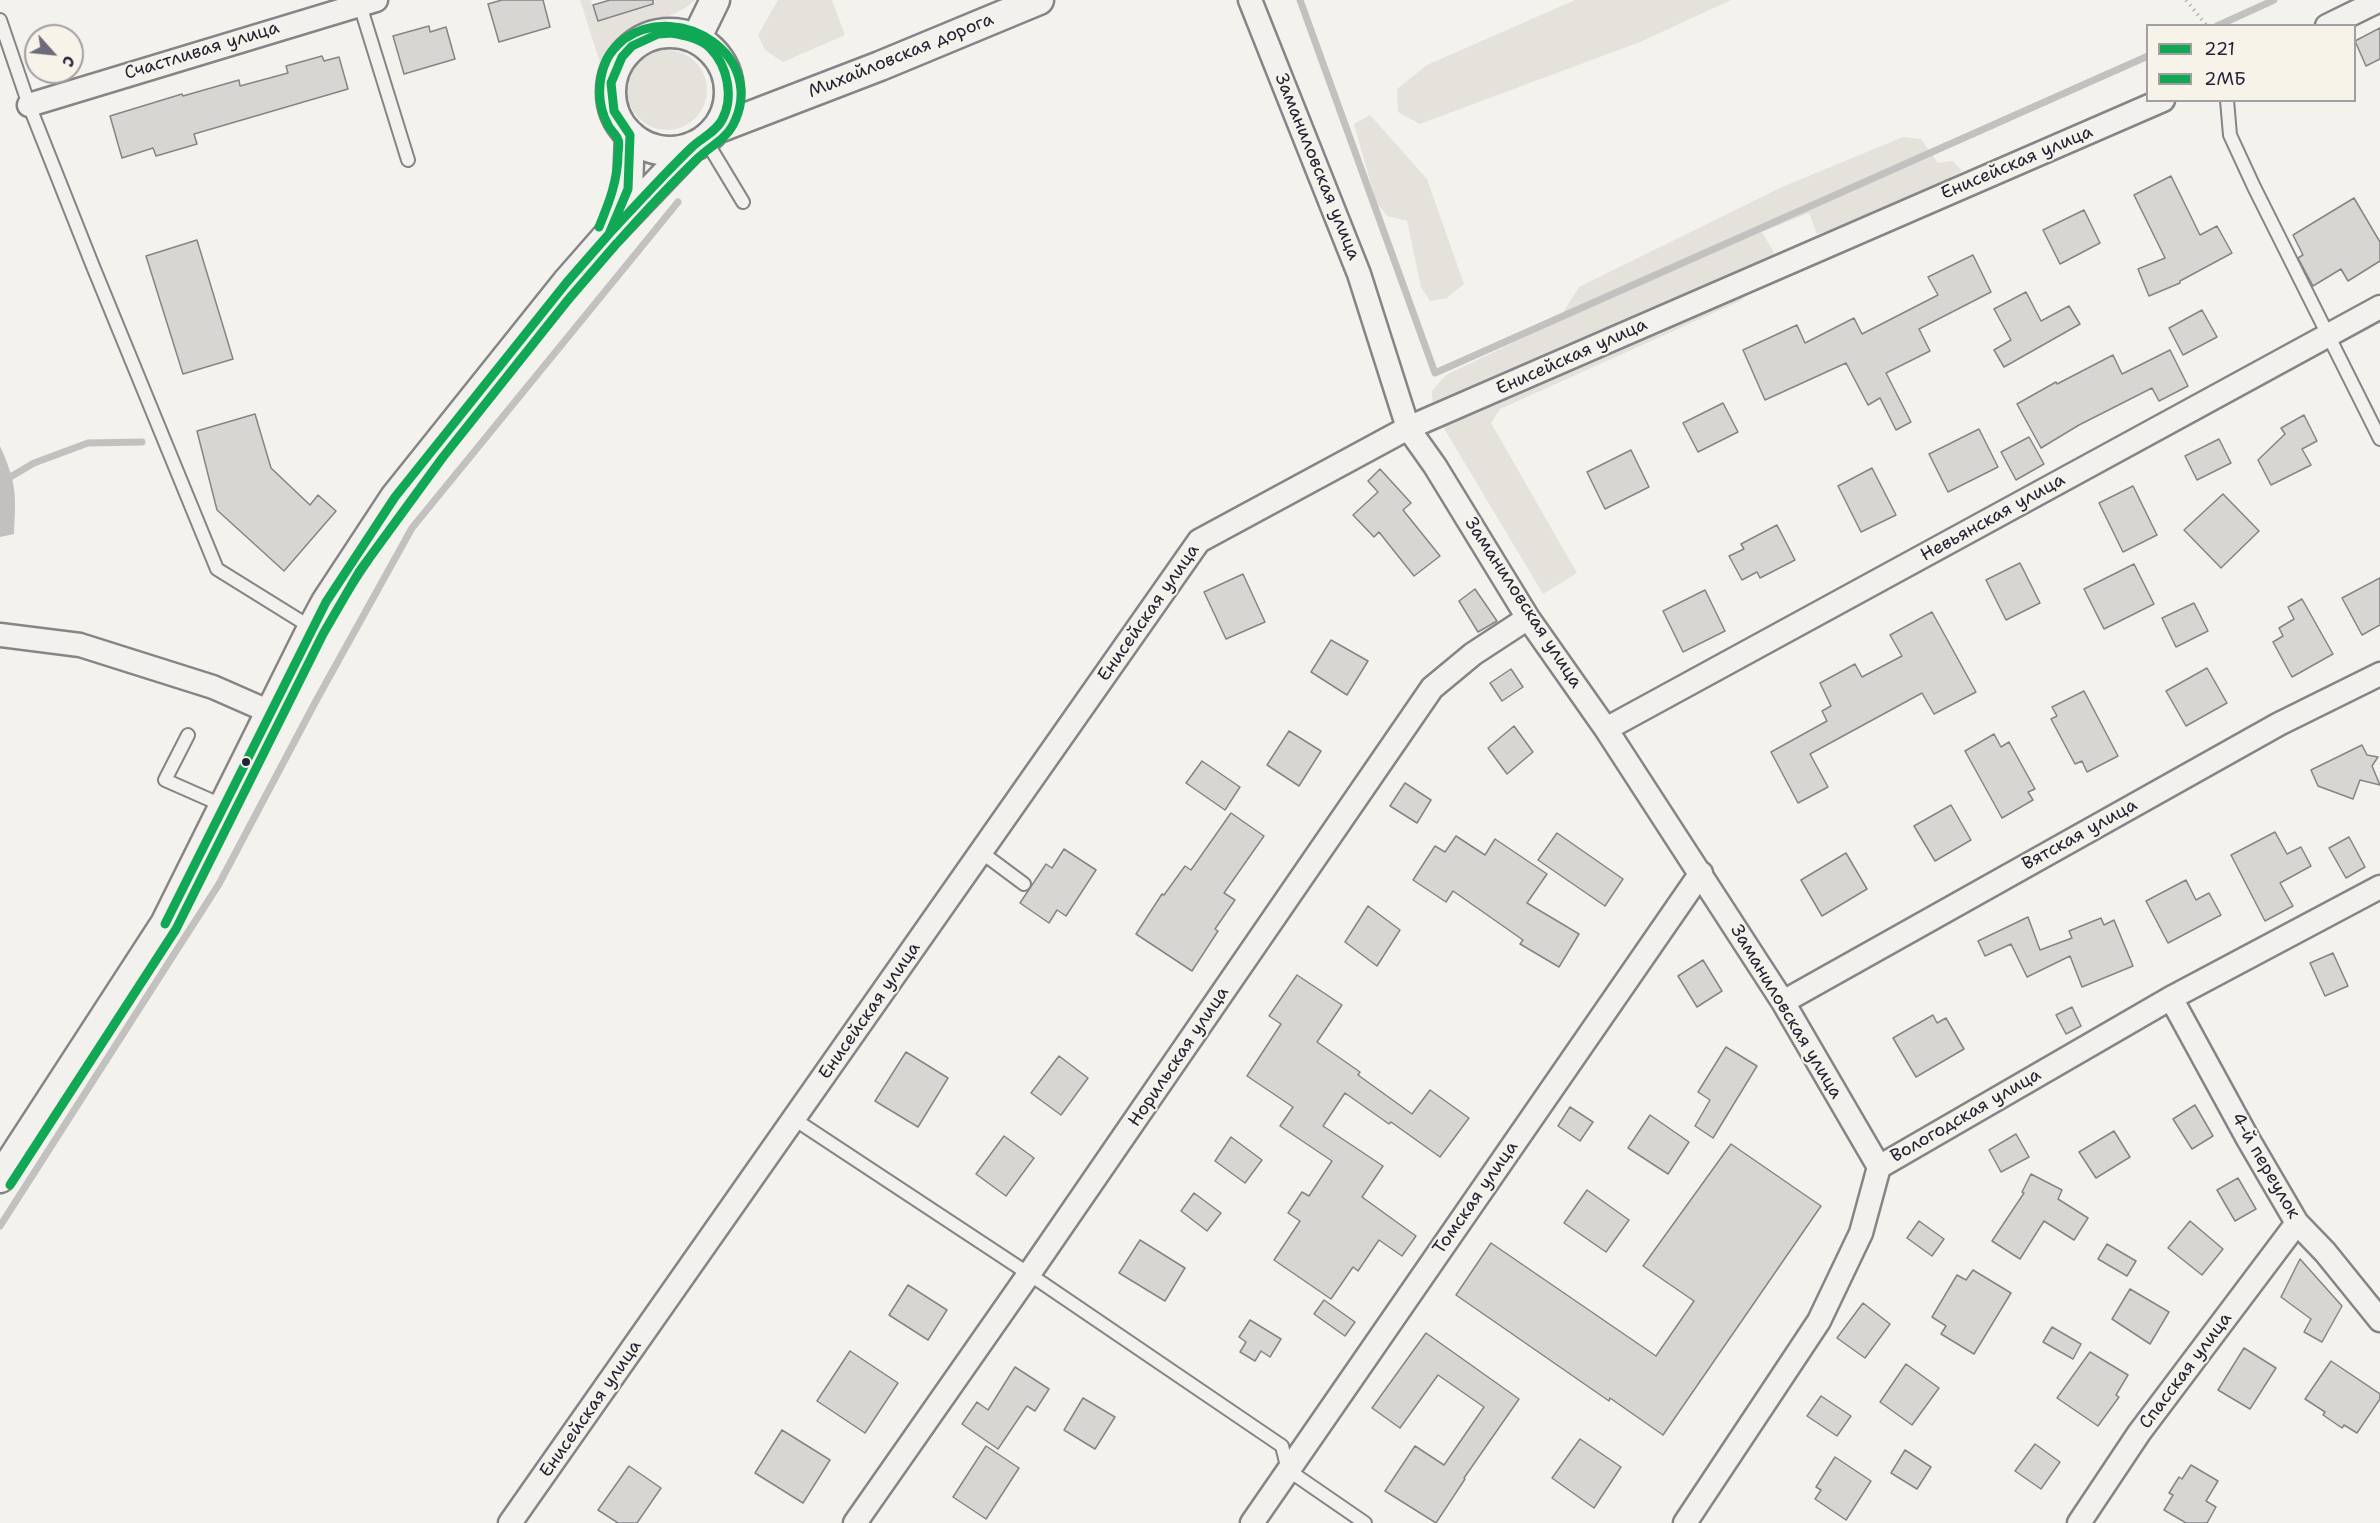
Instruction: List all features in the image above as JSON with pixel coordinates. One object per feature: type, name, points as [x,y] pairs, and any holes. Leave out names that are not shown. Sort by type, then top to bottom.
[{"type":"street","points":[[696,39],[715,0]]},
{"type":"street","name":"Михайловская дорога","points":[[0,1179],[165,924],[326,602],[395,497],[567,282],[609,234],[705,138],[797,98],[1039,0]]},
{"type":"street","name":"Заманиловская улица","points":[[1250,0],[1359,274],[1408,428],[1436,466],[1528,618],[1606,729],[1784,1002],[1879,1167]]},
{"type":"street","points":[[2331,24],[2380,0]]},
{"type":"street","name":"Счастливая улица","points":[[29,105],[331,6],[368,2]]},
{"type":"street","points":[[672,33],[696,39],[710,48],[724,69],[728,81],[727,107],[705,138],[676,151],[660,150],[644,145],[630,135],[614,111],[611,83],[622,57],[632,46],[658,34],[672,33]]},
{"type":"street","name":"Михайловская дорога","points":[[724,69],[736,82],[757,95],[770,98],[797,98]]},
{"type":"street","name":"Енисейская улица","points":[[510,1523],[1198,541],[1408,428],[2158,102]]},
{"type":"street","name":"Михайловская дорога","points":[[609,234],[628,189],[630,135]]},
{"type":"street","name":"Невьянская улица","points":[[1606,729],[2380,307]]},
{"type":"street","name":"Норильская улица","points":[[855,1523],[1432,688],[1473,654],[1528,618]]},
{"type":"street","points":[[0,635],[80,645],[213,687],[270,712]]},
{"type":"street","name":"Вятская улица","points":[[1784,1002],[2279,724],[2380,674]]},
{"type":"street","name":"Томская улица","points":[[1252,1523],[1701,873]]},
{"type":"street","name":"Вологодская улица","points":[[1685,1523],[1819,1321],[1861,1233],[1879,1167],[2171,998],[2380,887]]},
{"type":"street","name":"4-й переулок","points":[[2171,998],[2297,1223],[2325,1252],[2380,1320]]},
{"type":"street","name":"Спасская улица","points":[[2079,1523],[2139,1433],[2297,1223]]},
{"type":"lane","points":[[368,2],[408,160]]},
{"type":"lane","points":[[0,20],[29,105],[217,569],[312,627]]},
{"type":"lane","points":[[2227,102],[2230,135],[2380,439]]},
{"type":"lane","points":[[705,138],[743,202]]},
{"type":"lane","points":[[188,735],[165,780],[224,806]]},
{"type":"lane","points":[[981,852],[1024,884]]},
{"type":"lane","points":[[794,1119],[1029,1274],[1282,1446],[1288,1470],[1365,1523]]},
{"type":"path","points":[[2186,0],[2205,24]]},
{"type":"shaded area","points":[[580,0],[591,0],[598,21],[651,6],[650,0],[695,0],[669,16],[630,31],[609,50],[601,66]]},
{"type":"shaded area","points":[[778,0],[832,0],[845,35],[783,62],[765,50],[758,35]]},
{"type":"shaded area","points":[[1575,0],[1731,0],[1640,42],[1420,124],[1398,112],[1397,89],[1427,65]]},
{"type":"shaded area","points":[[667,50],[682,53],[695,62],[704,75],[707,90],[704,105],[695,118],[682,127],[667,130],[652,127],[639,118],[630,105],[627,90],[630,75],[639,62],[652,53]]},
{"type":"shaded area","points":[[1370,115],[1427,179],[1464,284],[1447,298],[1430,301],[1421,287],[1407,221],[1387,216],[1376,202],[1354,124]]},
{"type":"shaded area","points":[[1903,137],[1921,139],[1938,163],[1953,161],[1962,171],[1944,182],[1831,230],[1817,234],[1809,213],[1762,232],[1779,261],[1773,272],[1740,301],[1500,409],[1491,423],[1577,573],[1543,594],[1433,410],[1432,391],[1446,375],[1558,321],[1579,287],[1782,187]]},
{"type":"shaded area","points":[[0,446],[10,470],[15,509],[14,534],[0,537]]},
{"type":"building","points":[[502,0],[543,0],[550,27],[499,42],[488,4]]},
{"type":"building","points":[[610,0],[653,0],[653,4],[598,21],[593,5]]},
{"type":"building","points":[[429,26],[430,32],[446,27],[455,59],[404,74],[393,36]]},
{"type":"building","points":[[2380,28],[2380,59],[2366,66],[2356,40]]},
{"type":"building","points":[[322,56],[324,61],[339,57],[348,89],[194,134],[197,144],[156,156],[153,148],[122,158],[110,116],[182,94],[183,96],[239,80],[240,86],[288,73],[286,66]]},
{"type":"building","points":[[2171,176],[2200,235],[2217,226],[2232,253],[2180,283],[2149,296],[2138,269],[2165,258],[2134,195]]},
{"type":"building","points":[[2354,198],[2380,242],[2380,261],[2348,281],[2341,269],[2313,286],[2298,258],[2303,255],[2293,235]]},
{"type":"building","points":[[2084,210],[2100,243],[2060,264],[2043,230]]},
{"type":"building","points":[[197,240],[233,359],[183,374],[146,256]]},
{"type":"building","points":[[1973,255],[1991,292],[1919,329],[1930,351],[1886,373],[1911,422],[1896,430],[1880,398],[1868,405],[1846,363],[1765,400],[1743,350],[1797,325],[1805,343],[1854,318],[1862,334],[1938,295],[1928,277]]},
{"type":"building","points":[[2026,292],[2041,321],[2069,306],[2080,324],[2004,367],[1994,350],[2011,340],[1994,309]]},
{"type":"building","points":[[2202,310],[2217,337],[2183,355],[2169,328]]},
{"type":"building","points":[[2170,350],[2188,386],[2159,401],[2152,388],[2079,425],[2041,448],[2017,404],[2056,382],[2057,384],[2113,355],[2122,374]]},
{"type":"building","points":[[1723,403],[1738,432],[1698,452],[1683,423]]},
{"type":"building","points":[[255,414],[271,468],[310,505],[318,495],[336,511],[284,571],[217,510],[197,431]]},
{"type":"building","points":[[2304,415],[2317,441],[2302,449],[2311,465],[2271,485],[2258,460],[2285,434],[2281,428]]},
{"type":"building","points":[[1979,429],[1998,467],[1948,492],[1929,454]]},
{"type":"building","points":[[2029,437],[2044,464],[2016,480],[2001,452]]},
{"type":"building","points":[[2219,439],[2231,463],[2197,480],[2185,456]]},
{"type":"building","points":[[1631,450],[1649,487],[1605,509],[1587,472]]},
{"type":"building","points":[[1872,468],[1896,515],[1861,532],[1838,486]]},
{"type":"building","points":[[1380,469],[1411,503],[1403,510],[1440,556],[1414,576],[1379,532],[1374,537],[1353,515],[1378,492],[1368,481]]},
{"type":"building","points":[[2133,486],[2157,535],[2123,552],[2099,503]]},
{"type":"building","points":[[2223,494],[2259,531],[2221,568],[2184,530]]},
{"type":"building","points":[[1777,525],[1795,560],[1760,578],[1757,572],[1742,580],[1729,556],[1744,549],[1741,544]]},
{"type":"building","points":[[2020,563],[2040,603],[2006,620],[1986,580]]},
{"type":"building","points":[[2134,564],[2154,604],[2104,629],[2084,589]]},
{"type":"building","points":[[1243,574],[1265,622],[1226,639],[1204,592]]},
{"type":"building","points":[[2380,578],[2380,625],[2362,635],[2342,598]]},
{"type":"building","points":[[1475,589],[1497,621],[1478,632],[1459,601]]},
{"type":"building","points":[[1705,590],[1725,631],[1683,652],[1663,611]]},
{"type":"building","points":[[2302,599],[2333,654],[2292,677],[2273,642],[2283,636],[2279,628],[2294,619],[2288,607]]},
{"type":"building","points":[[2194,603],[2208,631],[2176,647],[2162,618]]},
{"type":"building","points":[[1932,612],[1976,692],[1934,714],[1922,693],[1810,754],[1828,787],[1798,803],[1771,752],[1827,721],[1822,711],[1831,706],[1820,683],[1855,664],[1862,677],[1902,656],[1890,635]]},
{"type":"building","points":[[1331,640],[1368,661],[1347,695],[1311,672]]},
{"type":"building","points":[[2207,668],[2227,703],[2186,726],[2166,691]]},
{"type":"building","points":[[1511,669],[1523,687],[1502,701],[1490,683]]},
{"type":"building","points":[[2084,691],[2118,756],[2087,772],[2082,761],[2075,764],[2051,719],[2057,716],[2052,707]]},
{"type":"building","points":[[1514,726],[1533,752],[1507,774],[1488,748]]},
{"type":"building","points":[[1289,731],[1321,751],[1299,786],[1267,765]]},
{"type":"building","points":[[1994,734],[2001,747],[2009,742],[2035,789],[2028,792],[2033,800],[2002,818],[1965,751]]},
{"type":"building","points":[[2362,745],[2367,755],[2378,757],[2372,766],[2380,785],[2360,780],[2353,799],[2318,786],[2311,770]]},
{"type":"building","points":[[1202,761],[1240,787],[1225,810],[1186,783]]},
{"type":"building","points":[[1405,783],[1431,800],[1417,823],[1390,806]]},
{"type":"building","points":[[1951,805],[1971,840],[1935,861],[1914,826]]},
{"type":"building","points":[[1231,813],[1264,836],[1224,893],[1235,900],[1215,929],[1218,931],[1192,971],[1136,934],[1162,894],[1164,895],[1185,866],[1191,870]]},
{"type":"building","points":[[2275,832],[2287,854],[2301,847],[2311,866],[2280,883],[2293,906],[2265,921],[2231,855]]},
{"type":"building","points":[[1557,833],[1623,879],[1605,906],[1538,860]]},
{"type":"building","points":[[1456,836],[1485,855],[1495,839],[1547,874],[1527,903],[1579,934],[1559,967],[1520,944],[1523,940],[1453,891],[1446,902],[1413,880],[1435,846],[1445,852]]},
{"type":"building","points":[[2349,837],[2365,867],[2346,878],[2329,848]]},
{"type":"building","points":[[1064,849],[1096,870],[1066,916],[1057,910],[1049,923],[1020,903],[1046,864],[1052,868]]},
{"type":"building","points":[[1846,853],[1867,889],[1822,916],[1801,880]]},
{"type":"building","points":[[2186,880],[2196,900],[2209,893],[2221,915],[2168,943],[2146,901]]},
{"type":"building","points":[[1368,906],[1400,930],[1377,966],[1345,942]]},
{"type":"building","points":[[2028,917],[2040,950],[2072,938],[2069,931],[2101,918],[2104,925],[2114,920],[2133,966],[2082,987],[2070,956],[2027,977],[2011,944],[1985,956],[1978,941]]},
{"type":"building","points":[[2333,953],[2348,986],[2325,996],[2310,963]]},
{"type":"building","points":[[1703,960],[1722,991],[1697,1007],[1678,976]]},
{"type":"building","points":[[1297,975],[1342,1005],[1317,1042],[1360,1072],[1358,1075],[1412,1114],[1430,1090],[1469,1118],[1440,1157],[1345,1093],[1323,1126],[1383,1166],[1362,1197],[1416,1236],[1402,1256],[1379,1240],[1358,1271],[1353,1267],[1331,1299],[1274,1260],[1300,1221],[1288,1213],[1302,1192],[1309,1196],[1332,1161],[1280,1126],[1293,1107],[1247,1076],[1281,1024],[1269,1016]]},
{"type":"building","points":[[2072,1007],[2081,1026],[2066,1034],[2056,1015]]},
{"type":"building","points":[[1933,1015],[1937,1023],[1946,1018],[1964,1049],[1916,1077],[1893,1038]]},
{"type":"building","points":[[1726,1047],[1757,1066],[1713,1138],[1695,1126],[1710,1100],[1698,1092]]},
{"type":"building","points":[[906,1052],[948,1078],[918,1127],[875,1101]]},
{"type":"building","points":[[1059,1056],[1088,1078],[1061,1115],[1031,1093]]},
{"type":"building","points":[[2195,1105],[2213,1136],[2192,1149],[2173,1119]]},
{"type":"building","points":[[1570,1107],[1593,1122],[1580,1141],[1558,1126]]},
{"type":"building","points":[[1650,1115],[1689,1142],[1668,1174],[1628,1148]]},
{"type":"building","points":[[2114,1131],[2130,1157],[2096,1178],[2079,1152]]},
{"type":"building","points":[[2016,1134],[2029,1157],[2001,1172],[1989,1150]]},
{"type":"building","points":[[1004,1136],[1034,1158],[1006,1196],[976,1174]]},
{"type":"building","points":[[1231,1137],[1262,1160],[1245,1183],[1215,1161]]},
{"type":"building","points":[[1731,1144],[1821,1206],[1663,1435],[1610,1398],[1609,1401],[1456,1295],[1491,1243],[1656,1356],[1694,1301],[1643,1266]]},
{"type":"building","points":[[2031,1174],[2062,1190],[2058,1199],[2088,1218],[2074,1240],[2044,1221],[2020,1259],[1992,1241],[2024,1193],[2022,1192]]},
{"type":"building","points":[[2238,1178],[2256,1209],[2235,1221],[2217,1190]]},
{"type":"building","points":[[1587,1190],[1629,1220],[1606,1252],[1564,1223]]},
{"type":"building","points":[[1194,1193],[1221,1213],[1207,1231],[1181,1211]]},
{"type":"building","points":[[1919,1221],[1944,1239],[1932,1256],[1907,1238]]},
{"type":"building","points":[[2190,1221],[2223,1249],[2202,1275],[2168,1248]]},
{"type":"building","points":[[1140,1240],[1185,1268],[1165,1301],[1119,1273]]},
{"type":"building","points":[[2107,1244],[2136,1261],[2127,1276],[2098,1259]]},
{"type":"building","points":[[2300,1259],[2342,1306],[2322,1342],[2304,1332],[2311,1319],[2281,1297]]},
{"type":"building","points":[[1973,1270],[2011,1293],[1974,1354],[1941,1334],[1946,1326],[1932,1317],[1957,1275],[1966,1280]]},
{"type":"building","points":[[908,1285],[947,1310],[928,1340],[889,1315]]},
{"type":"building","points":[[2130,1289],[2169,1312],[2150,1344],[2112,1319]]},
{"type":"building","points":[[1324,1300],[1355,1322],[1345,1336],[1314,1314]]},
{"type":"building","points":[[1863,1303],[1890,1324],[1865,1358],[1837,1338]]},
{"type":"building","points":[[1250,1320],[1281,1339],[1270,1357],[1261,1351],[1255,1361],[1240,1352],[1246,1342],[1239,1337]]},
{"type":"building","points":[[2052,1327],[2081,1344],[2073,1359],[2043,1342]]},
{"type":"building","points":[[1426,1333],[1519,1399],[1436,1523],[1385,1491],[1415,1446],[1444,1465],[1484,1407],[1438,1375],[1400,1428],[1372,1408]]},
{"type":"building","points":[[2244,1348],[2276,1368],[2250,1409],[2218,1390]]},
{"type":"building","points":[[850,1351],[898,1383],[865,1433],[817,1401]]},
{"type":"building","points":[[2090,1352],[2128,1375],[2116,1395],[2119,1397],[2098,1426],[2057,1398]]},
{"type":"building","points":[[2331,1361],[2380,1394],[2380,1399],[2357,1433],[2344,1425],[2342,1428],[2323,1415],[2325,1412],[2305,1399]]},
{"type":"building","points":[[1906,1364],[1939,1388],[1912,1425],[1880,1402]]},
{"type":"building","points":[[1015,1367],[1049,1389],[1035,1411],[1027,1406],[998,1449],[962,1424],[977,1402],[988,1410]]},
{"type":"building","points":[[1821,1396],[1851,1416],[1837,1436],[1807,1416]]},
{"type":"building","points":[[1083,1398],[1115,1417],[1095,1449],[1064,1430]]},
{"type":"building","points":[[782,1430],[830,1460],[803,1503],[755,1473]]},
{"type":"building","points":[[1580,1439],[1621,1467],[1594,1508],[1552,1478]]},
{"type":"building","points":[[2035,1444],[2060,1462],[2041,1489],[2015,1471]]},
{"type":"building","points":[[986,1446],[1019,1468],[986,1519],[953,1497]]},
{"type":"building","points":[[1905,1450],[1931,1467],[1917,1489],[1891,1473]]},
{"type":"building","points":[[1835,1457],[1871,1481],[1846,1520],[1815,1499],[1821,1490],[1816,1487]]},
{"type":"building","points":[[2191,1465],[2218,1481],[2206,1501],[2216,1507],[2207,1523],[2186,1523],[2164,1510],[2173,1495],[2169,1493],[2179,1477],[2182,1479]]},
{"type":"building","points":[[629,1466],[661,1488],[637,1523],[618,1523],[598,1510]]},
{"type":"waterway","points":[[1300,0],[1435,373],[2146,57]]},
{"type":"waterway","points":[[2221,24],[2274,0]]},
{"type":"waterway","points":[[0,1226],[219,884],[317,699],[412,528],[678,202]]},
{"type":"waterway","points":[[0,483],[34,463],[88,443],[142,442]]},
{"type":"transit line","name":"2МБ","points":[[599,227],[615,182],[618,163],[619,141],[604,117],[600,101],[601,75],[609,56],[624,39],[646,29],[670,26],[693,31],[713,42],[729,58],[739,77],[741,100],[733,125],[726,135],[677,179],[619,241]]},
{"type":"transit line","name":"221","points":[[672,33],[702,42],[716,55],[727,82],[726,111],[716,128],[695,144],[609,234],[628,189],[630,135],[614,111],[611,83],[622,57],[632,46],[658,34],[672,33]]},
{"type":"transit line","name":"221","points":[[326,602],[395,497],[567,282],[609,234]]},
{"type":"transit line","name":"2МБ","points":[[10,1185],[176,929],[323,634],[359,572],[443,457],[567,301],[617,243]]},
{"type":"transit line","name":"221","points":[[165,924],[326,602]]},
{"type":"transit line","name":"221","points":[[165,924],[326,602]]}]
